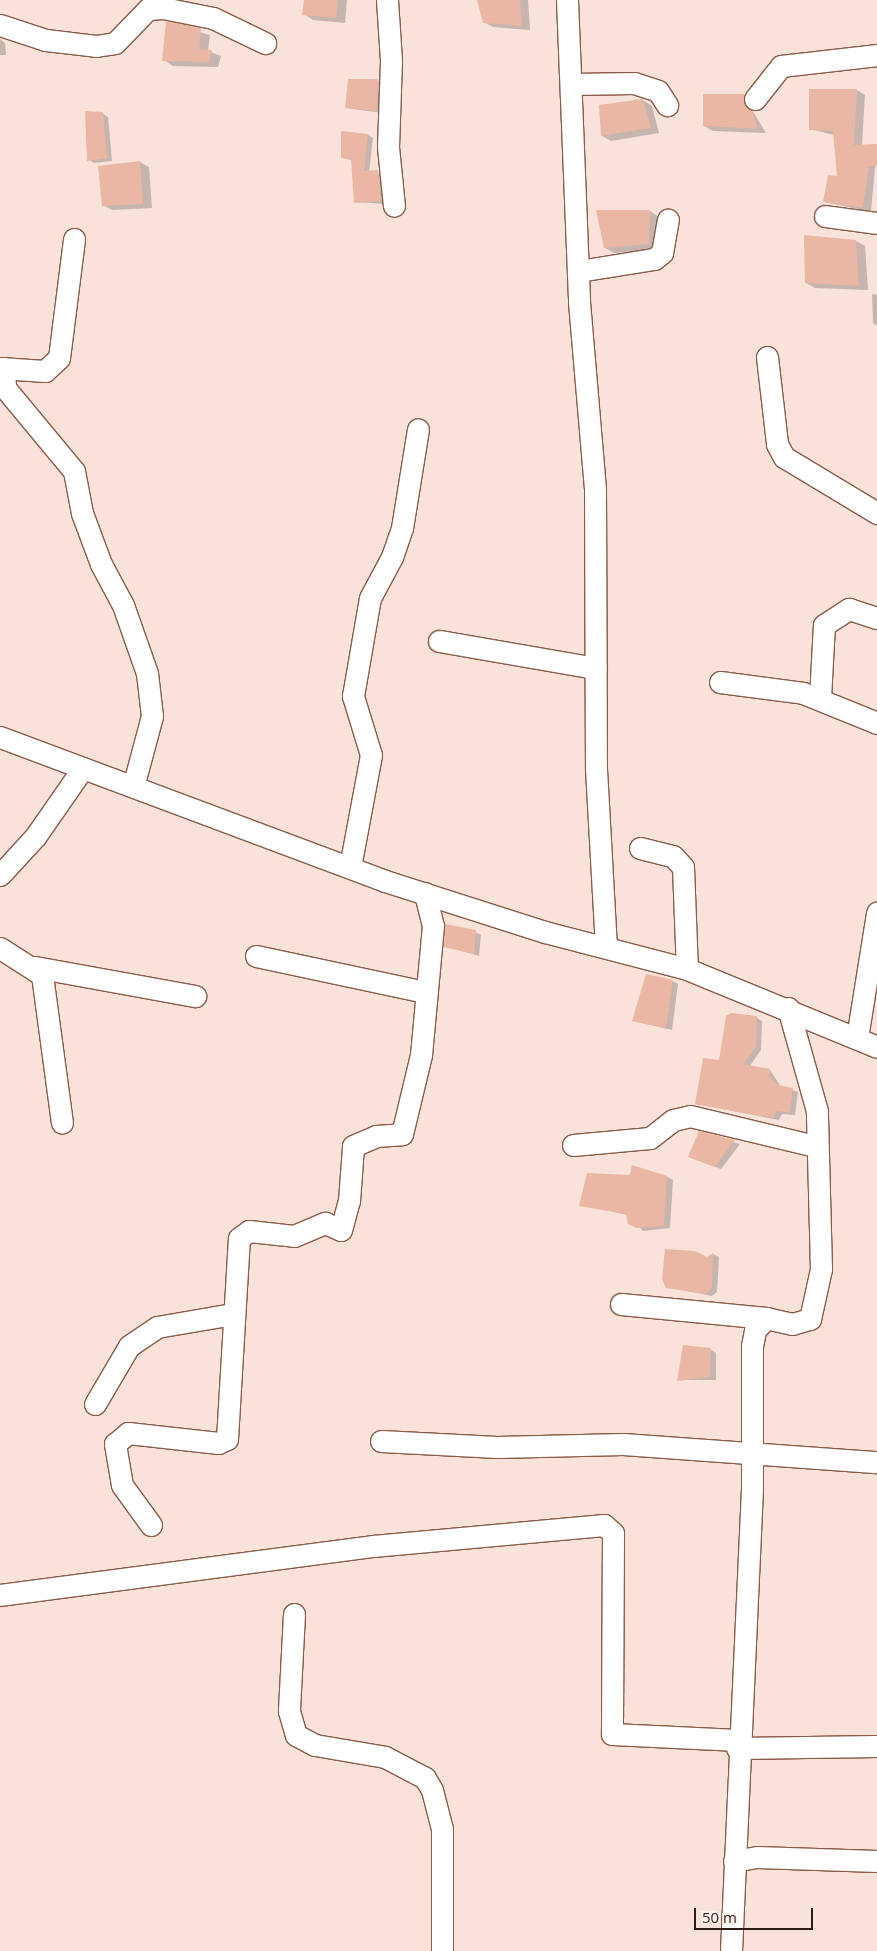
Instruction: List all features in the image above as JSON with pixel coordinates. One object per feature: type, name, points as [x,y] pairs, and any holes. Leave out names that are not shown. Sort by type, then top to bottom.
[{"type":"street","points":[[387,0],[391,61],[388,147],[394,206]]},
{"type":"street","points":[[567,0],[579,271],[595,489],[598,860],[606,946]]},
{"type":"street","points":[[0,25],[46,40],[96,46],[115,43],[134,10],[154,8],[212,18],[265,44]]},
{"type":"street","points":[[755,100],[781,66],[877,55]]},
{"type":"street","points":[[571,84],[634,83],[658,91],[667,105]]},
{"type":"street","points":[[825,216],[877,223]]},
{"type":"street","points":[[579,271],[654,259],[662,253],[668,220]]},
{"type":"street","points":[[74,239],[59,358],[45,371],[2,368],[5,388],[74,471],[82,513],[101,564],[124,605],[147,673],[152,716],[133,787]]},
{"type":"street","points":[[767,357],[777,444],[784,457],[877,513]]},
{"type":"street","points":[[350,867],[371,755],[353,696],[370,598],[392,557],[402,528],[418,429]]},
{"type":"street","points":[[820,698],[824,625],[849,609],[877,618]]},
{"type":"street","points":[[439,641],[596,668]]},
{"type":"street","points":[[720,682],[820,698],[877,723]]},
{"type":"street","points":[[0,738],[425,893],[545,932],[606,946],[687,969],[788,1008],[877,1047]]},
{"type":"street","points":[[0,875],[35,837],[83,768]]},
{"type":"street","points":[[640,848],[673,856],[683,867],[687,969]]},
{"type":"street","points":[[151,1524],[122,1485],[115,1444],[128,1433],[218,1442],[227,1439],[232,1314],[241,1235],[249,1231],[294,1236],[325,1223],[341,1230],[349,1202],[353,1146],[376,1136],[402,1134],[415,1094],[433,926],[425,893]]},
{"type":"street","points":[[857,1038],[877,913]]},
{"type":"street","points":[[0,948],[35,967],[195,996]]},
{"type":"street","points":[[256,956],[426,992]]},
{"type":"street","points":[[35,967],[46,988],[62,1123]]},
{"type":"street","points":[[621,1304],[766,1318],[792,1324],[810,1319],[816,1303],[822,1222],[812,1086],[788,1008]]},
{"type":"street","points":[[573,1145],[650,1138],[673,1120],[690,1116],[816,1146]]},
{"type":"street","points":[[95,1404],[129,1346],[157,1327],[232,1314]]},
{"type":"street","points":[[731,1951],[738,1744],[752,1456],[752,1346],[755,1330],[766,1318]]},
{"type":"street","points":[[381,1441],[497,1447],[623,1444],[752,1456],[877,1462]]},
{"type":"street","points":[[0,1595],[344,1550],[604,1524],[613,1533],[612,1734],[738,1744],[877,1746]]},
{"type":"street","points":[[294,1614],[289,1711],[296,1735],[315,1745],[385,1757],[425,1778],[432,1790],[442,1829],[442,1951]]},
{"type":"street","points":[[734,1861],[757,1857],[877,1861]]},
{"type":"building","points":[[304,0],[338,0],[336,18],[302,15]]},
{"type":"building","points":[[477,0],[520,0],[522,26],[483,23]]},
{"type":"building","points":[[166,21],[201,28],[199,49],[212,50],[209,62],[162,61]]},
{"type":"building","points":[[348,79],[378,79],[377,111],[345,108]]},
{"type":"building","points":[[809,89],[857,89],[854,145],[877,144],[877,166],[869,166],[863,208],[823,202],[828,175],[837,176],[833,131],[809,130]]},
{"type":"building","points":[[703,94],[744,94],[744,104],[752,111],[758,129],[703,126]]},
{"type":"building","points":[[643,99],[651,128],[601,136],[599,105]]},
{"type":"building","points":[[85,111],[103,112],[107,158],[87,161]]},
{"type":"building","points":[[341,131],[368,134],[364,171],[378,170],[381,201],[354,203],[351,159],[341,158]]},
{"type":"building","points":[[140,161],[143,204],[102,206],[98,166]]},
{"type":"building","points":[[596,210],[650,210],[649,244],[604,248]]},
{"type":"building","points":[[804,235],[856,240],[859,286],[805,283]]},
{"type":"building","points":[[445,924],[476,930],[474,954],[444,947]]},
{"type":"building","points":[[646,974],[673,980],[666,1028],[632,1021]]},
{"type":"building","points":[[731,1013],[757,1016],[756,1047],[743,1064],[770,1069],[769,1076],[778,1085],[793,1088],[790,1113],[777,1111],[773,1118],[695,1104],[703,1058],[719,1060],[726,1016]]},
{"type":"building","points":[[699,1131],[735,1140],[715,1167],[688,1157]]},
{"type":"building","points":[[632,1165],[667,1176],[664,1226],[637,1228],[628,1224],[626,1214],[579,1206],[587,1173],[630,1175]]},
{"type":"building","points":[[665,1249],[695,1251],[707,1257],[713,1253],[712,1288],[706,1294],[666,1288],[662,1279]]},
{"type":"building","points":[[683,1345],[711,1348],[710,1377],[677,1381]]}]
